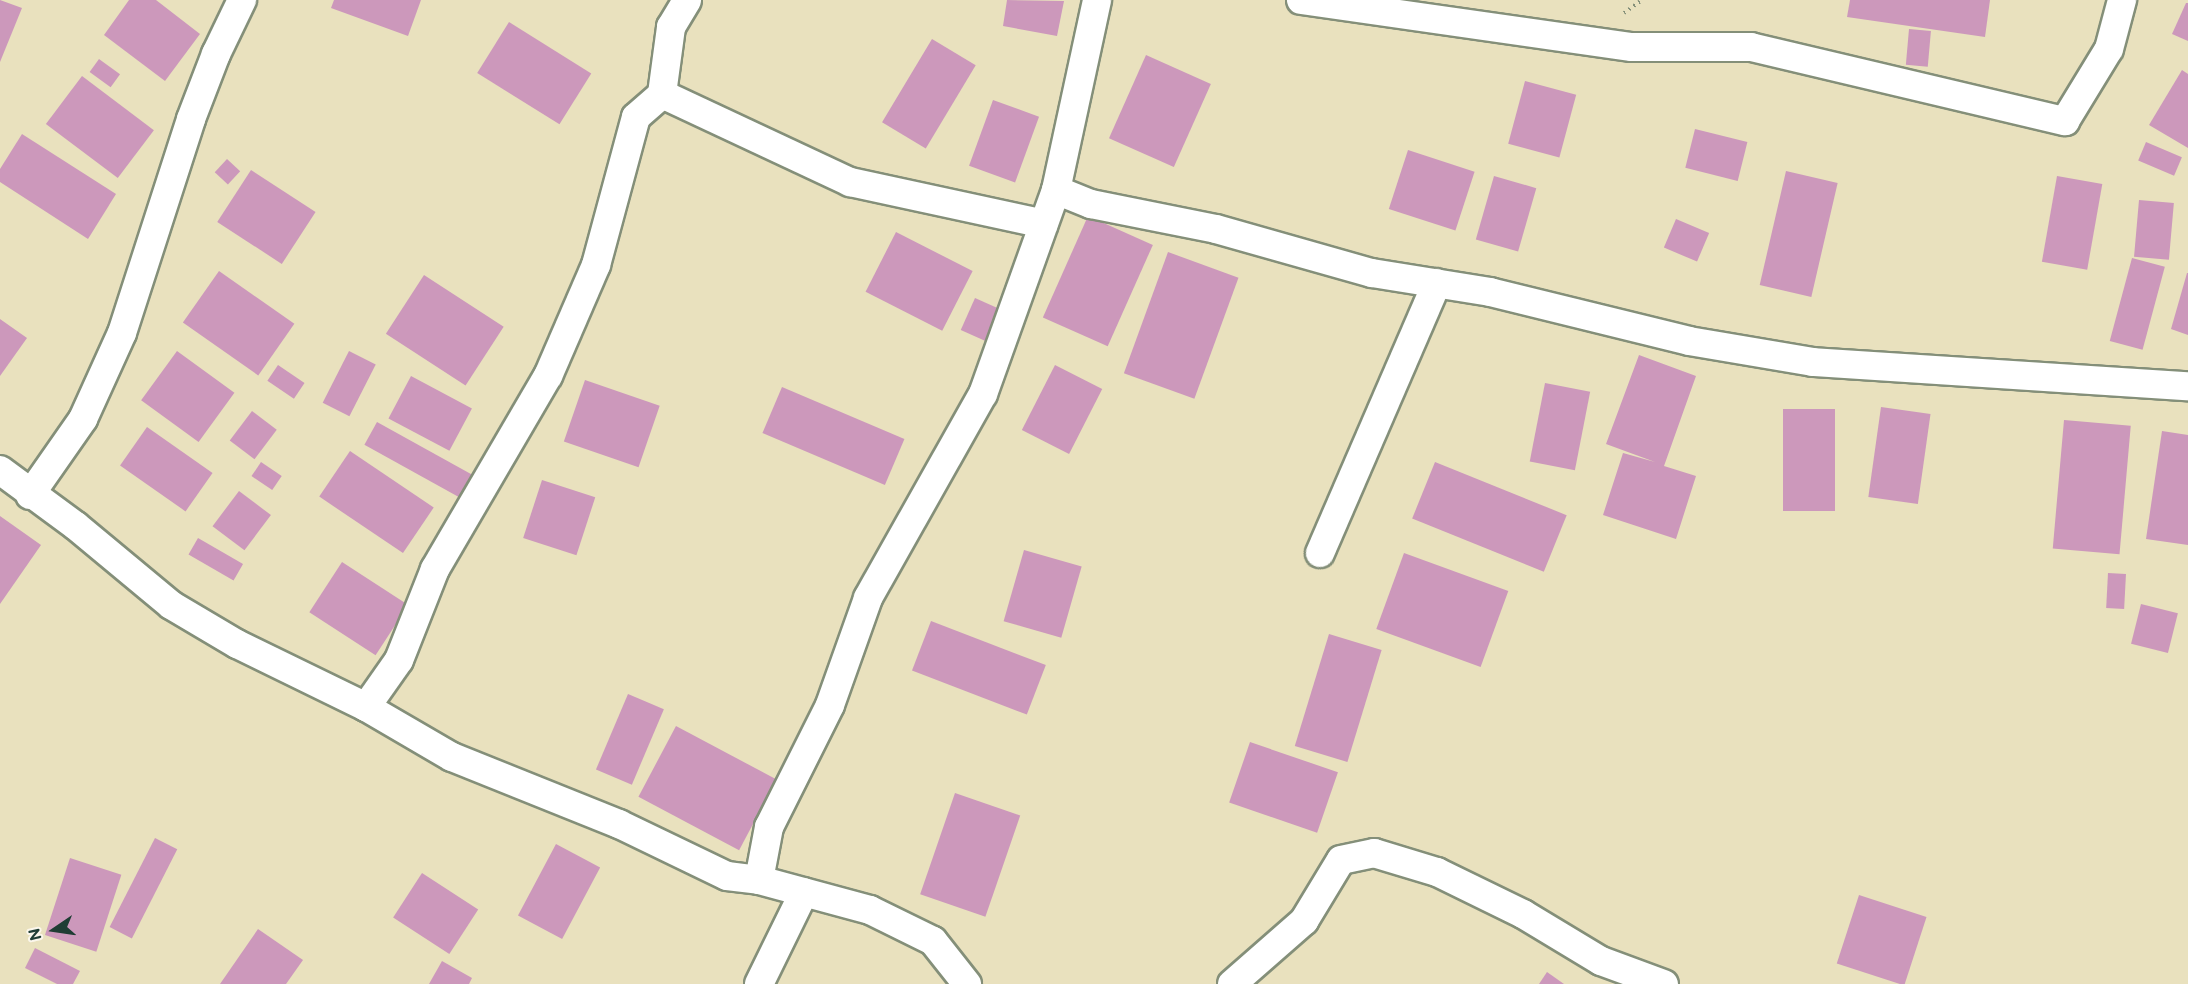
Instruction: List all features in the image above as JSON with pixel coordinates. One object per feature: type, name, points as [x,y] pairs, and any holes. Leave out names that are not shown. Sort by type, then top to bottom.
[{"type":"street","points":[[30,495],[83,419],[122,333],[191,119],[216,54],[242,0]]},
{"type":"street","points":[[366,707],[399,660],[435,569],[548,376],[597,265],[636,117],[662,94],[672,27],[687,0]]},
{"type":"street","points":[[759,880],[769,827],[830,705],[868,598],[983,394],[1056,190],[1097,0]]},
{"type":"street","points":[[1301,0],[1632,47],[1751,47],[2065,121],[2109,49],[2122,0]]},
{"type":"street","points":[[662,94],[850,182],[1044,224]]},
{"type":"street","points":[[1056,190],[1091,204],[1216,229],[1372,273],[1490,292],[1689,341],[1813,362],[2188,386]]},
{"type":"street","points":[[1320,553],[1437,283]]},
{"type":"street","points":[[0,471],[30,495],[76,525],[171,606],[237,644],[366,707],[452,757],[619,824],[727,876],[759,880],[870,910],[933,941],[967,984]]},
{"type":"street","points":[[1232,984],[1304,921],[1341,860],[1374,853],[1437,872],[1523,914],[1601,961],[1664,984]]},
{"type":"street","points":[[759,984],[804,892]]},
{"type":"building","points":[[0,0],[22,8],[0,62]]},
{"type":"building","points":[[129,0],[156,0],[200,34],[165,81],[104,35]]},
{"type":"building","points":[[334,0],[421,0],[408,36],[331,8]]},
{"type":"building","points":[[1007,0],[1064,1],[1057,36],[1003,26]]},
{"type":"building","points":[[1850,0],[1990,0],[1985,37],[1847,17]]},
{"type":"building","points":[[2188,3],[2188,41],[2172,34]]},
{"type":"building","points":[[509,22],[591,73],[559,124],[477,73]]},
{"type":"building","points":[[1909,29],[1931,31],[1928,67],[1906,65]]},
{"type":"building","points":[[932,39],[976,65],[926,148],[882,122]]},
{"type":"building","points":[[1146,55],[1211,84],[1174,167],[1109,138]]},
{"type":"building","points":[[99,59],[120,74],[111,87],[90,72]]},
{"type":"building","points":[[2182,70],[2188,74],[2188,148],[2149,125]]},
{"type":"building","points":[[82,76],[154,130],[118,178],[46,124]]},
{"type":"building","points":[[1525,81],[1576,95],[1559,158],[1508,144]]},
{"type":"building","points":[[993,100],[1039,117],[1015,183],[969,166]]},
{"type":"building","points":[[1695,129],[1747,142],[1738,181],[1685,168]]},
{"type":"building","points":[[22,134],[116,194],[88,239],[0,182],[0,169]]},
{"type":"building","points":[[2146,142],[2182,157],[2174,176],[2138,160]]},
{"type":"building","points":[[1408,150],[1475,172],[1455,231],[1389,209]]},
{"type":"building","points":[[227,159],[240,171],[228,184],[215,172]]},
{"type":"building","points":[[251,170],[316,212],[282,264],[217,222]]},
{"type":"building","points":[[1786,171],[1838,183],[1811,297],[1760,285]]},
{"type":"building","points":[[1494,176],[1536,188],[1518,252],[1476,239]]},
{"type":"building","points":[[2057,176],[2102,184],[2087,270],[2042,262]]},
{"type":"building","points":[[2139,200],[2174,203],[2169,260],[2134,257]]},
{"type":"building","points":[[1088,216],[1153,245],[1108,346],[1043,317]]},
{"type":"building","points":[[1676,219],[1709,233],[1697,262],[1664,248]]},
{"type":"building","points":[[896,232],[973,271],[942,331],[866,292]]},
{"type":"building","points":[[1168,252],[1238,278],[1194,399],[1124,373]]},
{"type":"building","points":[[2132,258],[2165,267],[2143,350],[2110,341]]},
{"type":"building","points":[[219,271],[294,324],[258,375],[183,323]]},
{"type":"building","points":[[2188,273],[2188,335],[2171,329]]},
{"type":"building","points":[[424,275],[504,327],[466,385],[386,334]]},
{"type":"building","points":[[975,298],[1000,309],[985,341],[961,330]]},
{"type":"building","points":[[0,319],[27,338],[0,376]]},
{"type":"building","points":[[177,351],[234,393],[199,442],[141,400]]},
{"type":"building","points":[[349,351],[376,365],[349,416],[323,403]]},
{"type":"building","points":[[1639,355],[1696,376],[1664,466],[1696,476],[1676,539],[1603,515],[1623,453],[1655,462],[1606,444]]},
{"type":"building","points":[[278,365],[305,383],[294,399],[267,381]]},
{"type":"building","points":[[1055,365],[1102,389],[1069,454],[1022,430]]},
{"type":"building","points":[[411,376],[472,408],[449,451],[388,418]]},
{"type":"building","points":[[585,380],[660,406],[639,467],[564,441]]},
{"type":"building","points":[[1545,383],[1590,392],[1575,470],[1530,462]]},
{"type":"building","points":[[782,387],[904,439],[885,485],[762,433]]},
{"type":"building","points":[[1881,407],[1931,414],[1918,504],[1868,497]]},
{"type":"building","points":[[1783,409],[1835,409],[1835,511],[1783,511]]},
{"type":"building","points":[[252,411],[277,430],[254,459],[230,441]]},
{"type":"building","points":[[2064,420],[2131,426],[2120,554],[2053,549]]},
{"type":"building","points":[[377,422],[475,476],[462,499],[364,445]]},
{"type":"building","points":[[147,427],[213,473],[186,511],[120,466]]},
{"type":"building","points":[[2162,431],[2188,435],[2188,545],[2146,539]]},
{"type":"building","points":[[350,451],[434,507],[403,553],[319,497]]},
{"type":"building","points":[[261,462],[282,476],[272,490],[251,476]]},
{"type":"building","points":[[1435,462],[1567,515],[1544,572],[1412,519]]},
{"type":"building","points":[[542,480],[595,497],[576,555],[523,538]]},
{"type":"building","points":[[239,491],[271,515],[244,550],[213,526]]},
{"type":"building","points":[[0,516],[41,545],[0,604]]},
{"type":"building","points":[[198,538],[243,564],[234,580],[188,554]]},
{"type":"building","points":[[1024,550],[1082,567],[1061,638],[1004,621]]},
{"type":"building","points":[[1404,553],[1508,591],[1481,667],[1376,629]]},
{"type":"building","points":[[342,562],[408,605],[376,655],[309,612]]},
{"type":"building","points":[[2108,573],[2126,574],[2124,609],[2106,608]]},
{"type":"building","points":[[2141,604],[2178,613],[2168,653],[2131,644]]},
{"type":"building","points":[[931,621],[1046,665],[1027,715],[912,670]]},
{"type":"building","points":[[1329,634],[1382,650],[1347,762],[1295,746]]},
{"type":"building","points":[[628,694],[664,709],[632,785],[596,769]]},
{"type":"building","points":[[676,726],[777,780],[739,850],[638,797]]},
{"type":"building","points":[[1250,742],[1338,772],[1317,833],[1229,803]]},
{"type":"building","points":[[955,793],[1020,815],[985,917],[920,894]]},
{"type":"building","points":[[155,838],[177,849],[132,938],[110,927]]},
{"type":"building","points":[[556,844],[600,867],[562,939],[518,916]]},
{"type":"building","points":[[70,858],[121,875],[96,952],[45,935]]},
{"type":"building","points":[[422,873],[478,909],[449,954],[393,917]]},
{"type":"building","points":[[1859,895],[1927,917],[1905,984],[1837,963]]},
{"type":"building","points":[[258,929],[303,960],[286,984],[220,984]]},
{"type":"building","points":[[35,948],[80,971],[73,984],[57,984],[25,968]]},
{"type":"building","points":[[442,961],[472,978],[469,984],[429,984]]},
{"type":"building","points":[[1547,972],[1564,984],[1539,984]]}]
